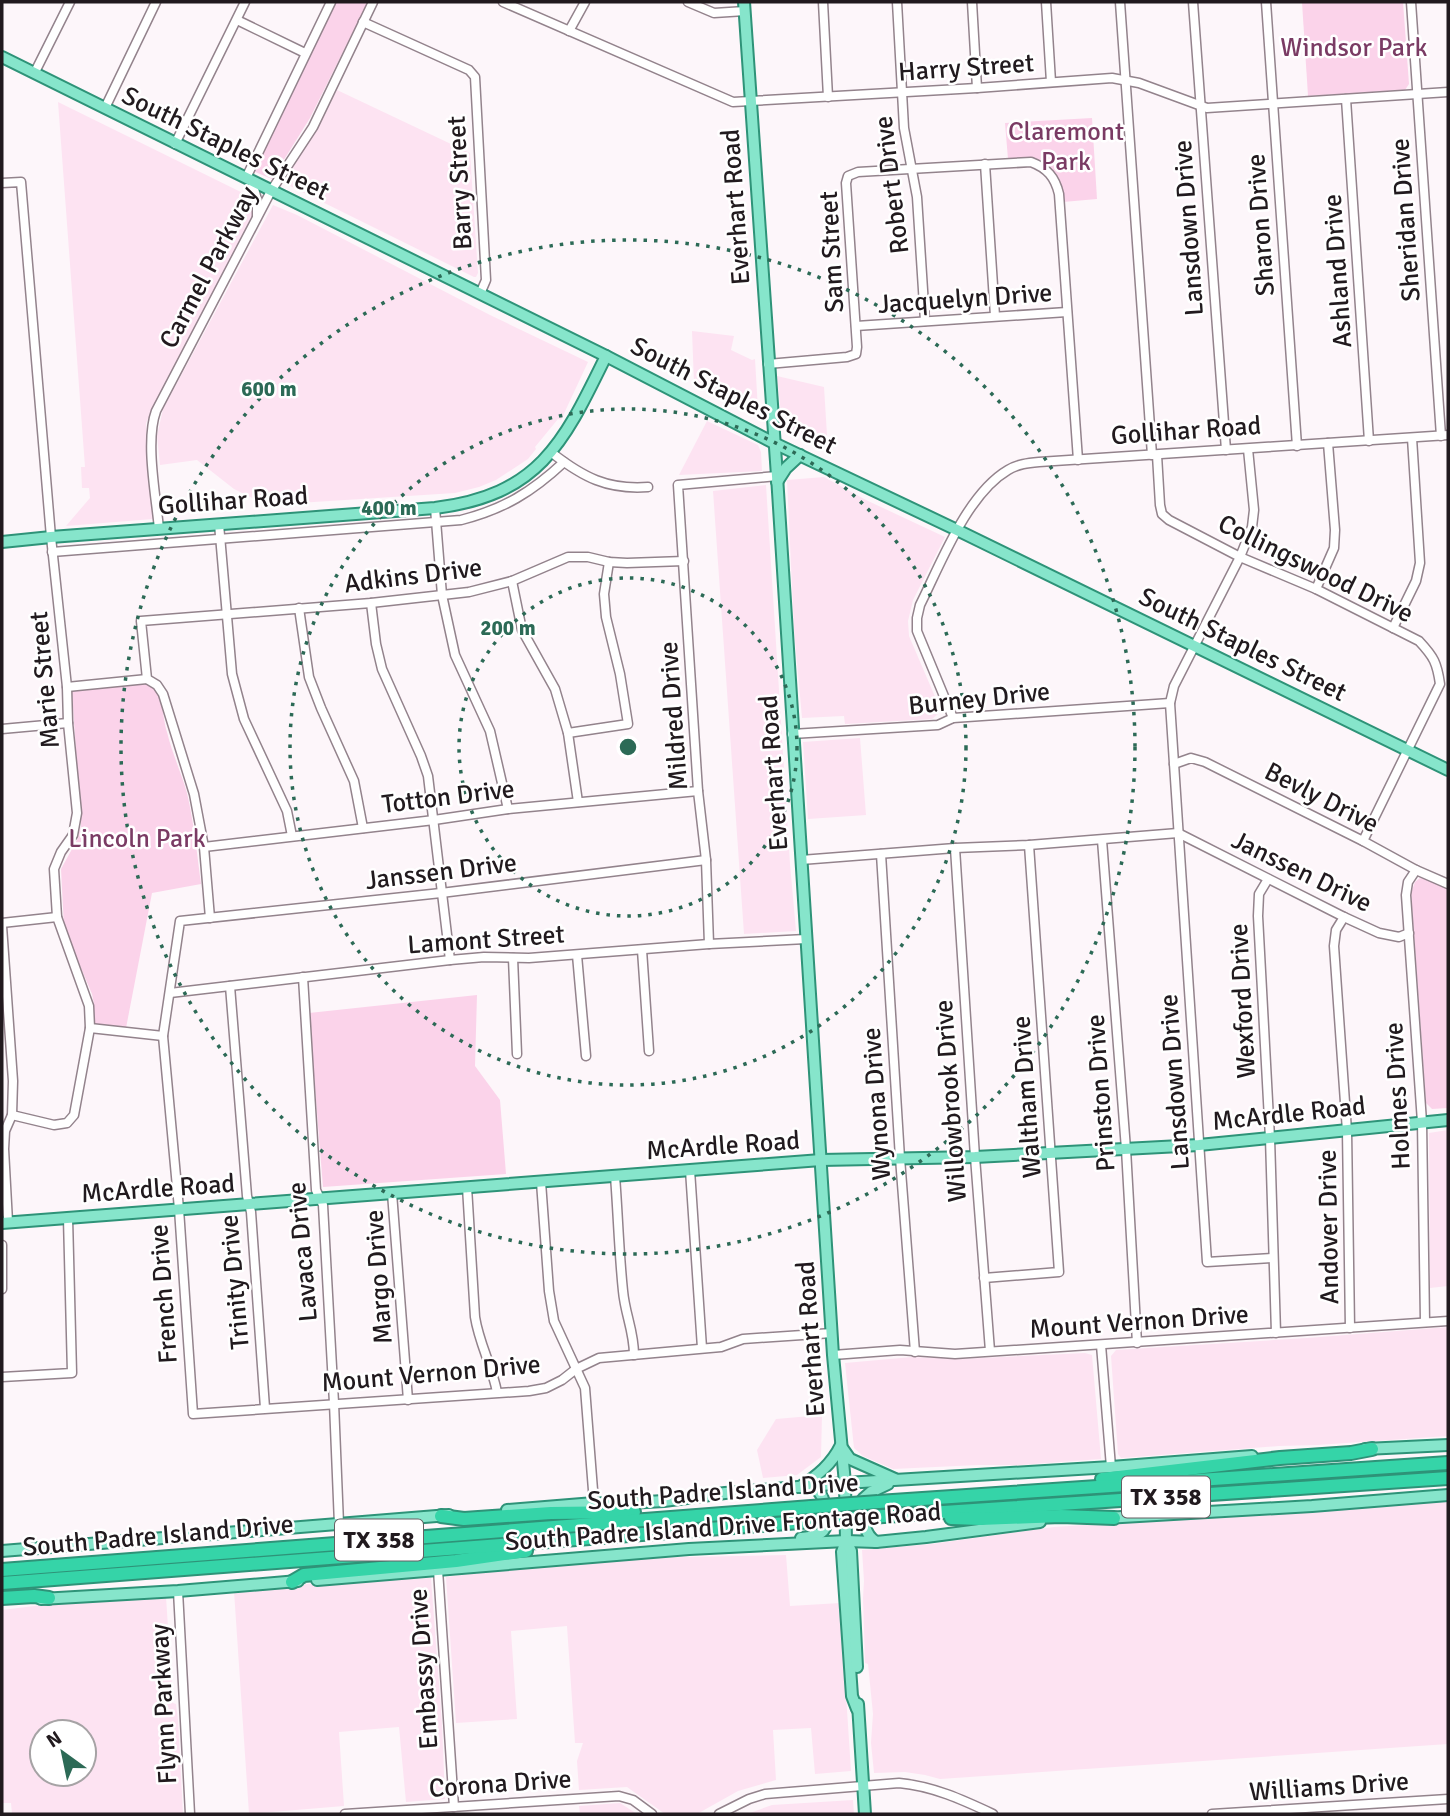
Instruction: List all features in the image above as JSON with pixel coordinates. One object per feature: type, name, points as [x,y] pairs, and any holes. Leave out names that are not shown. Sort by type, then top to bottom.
[{"type":"highway","points":[[938,1498],[1372,1449]]},
{"type":"highway","name":"South Padre Island Drive","points":[[2,1570],[757,1510],[1448,1463]]},
{"type":"highway","name":"South Padre Island Drive","points":[[2,1583],[813,1521],[1448,1478]]},
{"type":"highway","points":[[441,1516],[464,1518],[551,1513],[648,1512],[730,1506],[757,1510]]},
{"type":"highway","points":[[886,1516],[980,1519],[1061,1516],[1114,1518]]},
{"type":"highway","points":[[292,1582],[304,1575],[494,1556],[548,1548],[564,1541]]},
{"type":"highway","points":[[2,1601],[34,1595],[49,1598]]},
{"type":"main road","name":"Everhart Road","points":[[744,6],[833,1355],[845,1483],[846,1541],[851,1551],[859,1695],[857,1709],[865,1814]]},
{"type":"main road","name":"South Staples Street","points":[[2,57],[606,356],[774,443],[1448,770]]},
{"type":"main road","name":"Gollihar Road","points":[[2,542],[435,508],[474,501],[505,489],[527,475],[552,453],[582,405],[606,356]]},
{"type":"main road","points":[[777,479],[800,455]]},
{"type":"main road","name":"McArdle Road","points":[[5,1223],[821,1160],[1051,1154],[1199,1145],[1448,1120]]},
{"type":"main road","points":[[841,1445],[850,1459],[897,1480]]},
{"type":"main road","points":[[799,1488],[828,1466],[841,1445]]},
{"type":"main road","name":"South Padre Island Drive Frontage Road","points":[[2,1551],[594,1503],[664,1501],[845,1483],[1448,1445]]},
{"type":"main road","points":[[876,1542],[866,1533],[863,1499],[871,1492],[897,1480]]},
{"type":"main road","points":[[743,1546],[823,1532],[825,1499],[821,1492],[813,1487]]},
{"type":"main road","name":"South Padre Island Drive Frontage Road","points":[[49,1598],[178,1591],[743,1546],[876,1542],[1038,1522],[1448,1495]]},
{"type":"street","points":[[35,72],[70,2]]},
{"type":"street","points":[[105,108],[156,2]]},
{"type":"street","points":[[175,144],[245,2]]},
{"type":"street","name":"Carmel Parkway","points":[[249,179],[305,53],[331,2]]},
{"type":"street","name":"Carmel Parkway","points":[[159,529],[151,444],[152,422],[156,411],[271,191],[313,127],[373,2]]},
{"type":"street","name":"Harry Street","points":[[503,2],[733,102],[1112,78],[1139,83],[1200,107],[1215,108],[1448,92]]},
{"type":"street","points":[[569,31],[585,2]]},
{"type":"street","points":[[688,2],[714,13],[744,6]]},
{"type":"street","points":[[823,2],[828,97]]},
{"type":"street","name":"Robert Drive","points":[[897,2],[904,128],[917,197],[926,321]]},
{"type":"street","points":[[972,2],[977,88]]},
{"type":"street","points":[[1046,2],[1051,82]]},
{"type":"street","name":"Collingswood Drive","points":[[1120,2],[1154,455],[1162,514],[1240,557],[1316,589],[1419,641],[1437,666],[1440,684],[1363,841]]},
{"type":"street","name":"Lansdown Drive","points":[[1193,2],[1226,450]]},
{"type":"street","name":"Sharon Drive","points":[[1266,2],[1297,446]]},
{"type":"street","name":"Sheridan Drive","points":[[1411,2],[1445,436]]},
{"type":"street","points":[[237,20],[305,53]]},
{"type":"street","name":"Barry Street","points":[[363,22],[469,70],[475,77],[486,280],[480,294]]},
{"type":"street","name":"Ashland Drive","points":[[1346,99],[1369,441]]},
{"type":"street","points":[[911,169],[1031,162],[1048,171],[1056,182],[1078,460]]},
{"type":"street","points":[[985,164],[995,316]]},
{"type":"street","name":"Sam Street","points":[[856,326],[846,183],[848,176],[858,172],[911,169]]},
{"type":"street","points":[[249,179],[257,200],[257,219]]},
{"type":"street","name":"Marie Street","points":[[2,183],[21,182],[77,813],[73,835],[61,852],[54,869],[57,917],[89,1006],[90,1028],[74,1115],[67,1123],[54,1125],[12,1115]]},
{"type":"street","name":"Jacquelyn Drive","points":[[768,364],[847,358],[856,354],[856,326],[1066,312]]},
{"type":"street","name":"Gollihar Road","points":[[953,718],[917,631],[917,618],[920,605],[957,530],[980,494],[1010,469],[1023,464],[1445,436]]},
{"type":"street","points":[[1393,628],[1416,581],[1420,563],[1412,438]]},
{"type":"street","points":[[1316,589],[1334,548],[1335,539],[1328,443]]},
{"type":"street","name":"Lansdown Drive","points":[[1248,449],[1254,510],[1252,527],[1240,557],[1174,686],[1170,703],[1207,1262],[1273,1258]]},
{"type":"street","points":[[552,453],[598,482],[617,487],[648,487]]},
{"type":"street","points":[[52,552],[436,523],[470,517],[504,505],[534,488],[564,462]]},
{"type":"street","name":"Mildred Drive","points":[[709,944],[706,860],[698,791],[678,485],[777,479]]},
{"type":"street","points":[[435,508],[442,595],[455,654],[490,731],[508,809]]},
{"type":"street","points":[[313,517],[314,532]]},
{"type":"street","points":[[219,524],[232,674],[244,719],[287,811],[292,836]]},
{"type":"street","points":[[173,528],[174,543]]},
{"type":"street","points":[[99,533],[101,548]]},
{"type":"street","name":"Adkins Drive","points":[[148,679],[141,621],[371,603],[487,589],[568,557],[641,564],[684,561]]},
{"type":"street","points":[[568,733],[628,724],[620,674],[606,617],[604,594],[609,562]]},
{"type":"street","points":[[512,581],[523,630],[555,689],[568,733],[578,802]]},
{"type":"street","points":[[371,603],[382,669],[428,776],[450,960]]},
{"type":"street","points":[[299,608],[309,677],[354,781],[363,828]]},
{"type":"street","points":[[67,687],[148,679],[157,685],[163,694],[194,794],[204,846],[211,918]]},
{"type":"street","name":"Burney Drive","points":[[793,734],[938,725],[953,718],[1170,703]]},
{"type":"street","points":[[2,729],[68,723]]},
{"type":"street","name":"Bevly Drive","points":[[1174,764],[1191,758],[1205,762],[1448,884]]},
{"type":"street","name":"Totton Drive","points":[[204,846],[508,809],[698,791]]},
{"type":"street","points":[[801,860],[1178,833]]},
{"type":"street","name":"Janssen Drive","points":[[1178,833],[1380,933],[1399,937],[1409,933]]},
{"type":"street","name":"Prinston Drive","points":[[1102,840],[1126,1149],[1137,1343]]},
{"type":"street","name":"Waltham Drive","points":[[984,1278],[1059,1272],[1029,845]]},
{"type":"street","name":"Willowbrook Drive","points":[[955,848],[990,1351]]},
{"type":"street","name":"Wynona Drive","points":[[881,853],[915,1352]]},
{"type":"street","name":"Janssen Drive","points":[[180,921],[441,893],[706,860]]},
{"type":"street","name":"Holmes Drive","points":[[1416,870],[1408,882],[1406,895],[1422,1122],[1424,1322]]},
{"type":"street","name":"Wexford Drive","points":[[1268,879],[1259,894],[1258,916],[1270,1138],[1276,1333]]},
{"type":"street","points":[[5,1223],[5,1131],[12,1115],[13,1081],[2,924],[57,917]]},
{"type":"street","name":"Andover Drive","points":[[1344,917],[1336,930],[1334,946],[1347,1131],[1350,1328]]},
{"type":"street","name":"French Drive","points":[[180,921],[163,1036],[193,1414]]},
{"type":"street","name":"Lamont Street","points":[[170,993],[484,957],[577,955],[806,939]]},
{"type":"street","points":[[642,950],[649,1051]]},
{"type":"street","points":[[577,955],[586,1056]]},
{"type":"street","points":[[513,958],[517,1054]]},
{"type":"street","name":"Lavaca Drive","points":[[303,977],[316,1190],[323,1205],[339,1524]]},
{"type":"street","name":"Trinity Drive","points":[[230,986],[247,1196],[251,1212],[265,1408]]},
{"type":"street","points":[[90,1028],[163,1036]]},
{"type":"street","points":[[690,1170],[702,1348]]},
{"type":"street","points":[[615,1176],[625,1309],[634,1338],[634,1355]]},
{"type":"street","points":[[541,1182],[549,1291],[554,1321],[585,1388],[594,1503]]},
{"type":"street","points":[[467,1187],[475,1317],[497,1392]]},
{"type":"street","name":"Margo Drive","points":[[392,1193],[408,1400]]},
{"type":"street","points":[[2,1377],[72,1373],[68,1218]]},
{"type":"street","points":[[2,1245],[2,1289]]},
{"type":"street","name":"Mount Vernon Drive","points":[[833,1355],[901,1350],[955,1354],[1448,1321]]},
{"type":"street","name":"Mount Vernon Drive","points":[[193,1414],[529,1391],[546,1388],[600,1358],[722,1347],[743,1339],[832,1333]]},
{"type":"street","points":[[1101,1345],[1111,1467]]},
{"type":"street","name":"Embassy Drive","points":[[438,1570],[453,1807]]},
{"type":"street","name":"Flynn Parkway","points":[[178,1591],[190,1814]]},
{"type":"street","points":[[719,1814],[765,1794],[899,1783],[939,1791],[993,1814]]},
{"type":"street","name":"Corona Drive","points":[[345,1814],[620,1796],[633,1800],[652,1814]]},
{"type":"street","name":"Williams Drive","points":[[1212,1814],[1448,1799]]},
{"type":"shaded area","points":[[337,90],[470,153],[478,273],[476,277],[284,183]]},
{"type":"shaded area","points":[[58,102],[253,198],[255,210],[146,423],[153,519],[66,526],[90,498],[89,488],[82,488],[81,467],[85,467]]},
{"type":"shaded area","points":[[273,205],[588,362],[561,420],[558,419],[528,459],[496,480],[455,493],[267,505],[234,489],[197,460],[160,465],[157,436],[163,409]]},
{"type":"shaded area","points":[[692,331],[734,336],[731,350],[755,359],[758,410],[753,413],[694,383]]},
{"type":"shaded area","points":[[777,376],[824,387],[828,451],[787,429],[782,423]]},
{"type":"shaded area","points":[[707,421],[758,445],[762,471],[679,475]]},
{"type":"shaded area","points":[[824,477],[945,537],[913,600],[908,621],[909,636],[939,706],[938,714],[932,719],[845,724],[844,716],[802,718],[794,629],[787,480]]},
{"type":"shaded area","points":[[766,485],[796,931],[744,934],[713,491]]},
{"type":"shaded area","points":[[860,738],[866,815],[808,819],[803,742]]},
{"type":"shaded area","points":[[1448,1130],[1448,1286],[1430,1288],[1429,1133]]},
{"type":"shaded area","points":[[1448,1327],[1448,1436],[1121,1458],[1118,1454],[1111,1356],[1116,1350]]},
{"type":"shaded area","points":[[1085,1353],[1092,1355],[1101,1459],[1020,1465],[893,1469],[863,1456],[854,1448],[845,1363],[912,1357],[960,1359]]},
{"type":"shaded area","points":[[822,1415],[821,1457],[797,1475],[763,1478],[757,1450],[776,1419]]},
{"type":"shaded area","points":[[1448,1500],[1448,1744],[940,1779],[905,1772],[874,1773],[871,1743],[873,1714],[868,1664],[865,1663],[862,1550],[932,1544],[1054,1527]]},
{"type":"shaded area","points":[[786,1555],[790,1606],[840,1603],[851,1771],[815,1774],[811,1728],[773,1730],[776,1780],[738,1791],[697,1814],[665,1814],[627,1787],[579,1790],[577,1761],[583,1743],[575,1743],[567,1626],[511,1631],[517,1719],[456,1723],[446,1577],[563,1563],[637,1558]]},
{"type":"shaded area","points":[[431,1578],[445,1799],[406,1802],[399,1727],[339,1732],[344,1806],[249,1814],[234,1591],[329,1582]]},
{"type":"shaded area","points":[[166,1597],[173,1703],[176,1704],[178,1720],[183,1814],[12,1814],[11,1803],[2,1803],[2,1610]]},
{"type":"shaded area","points":[[853,1800],[854,1814],[747,1814],[772,1805]]},
{"type":"shaded area","points":[[620,1803],[637,1814],[580,1814],[579,1806]]},
{"type":"green space","points":[[336,2],[368,2],[310,118],[272,179],[253,171]]},
{"type":"green space","name":"Windsor Park","points":[[1302,2],[1403,2],[1409,84],[1405,90],[1308,96]]},
{"type":"green space","name":"Claremont Park","points":[[1092,118],[1097,199],[1063,202],[1058,180],[1047,166],[1030,159],[1008,159],[1005,123]]},
{"type":"green space","name":"Lincoln Park","points":[[147,684],[157,692],[169,740],[187,793],[201,884],[152,893],[126,1028],[94,1024],[92,994],[64,928],[61,869],[77,840],[81,826],[72,692],[75,689]]},
{"type":"green space","points":[[1420,878],[1448,889],[1448,1108],[1432,1109],[1426,1103],[1411,893],[1415,882]]},
{"type":"green space","points":[[477,995],[475,1066],[500,1100],[506,1174],[323,1187],[309,1013]]}]
